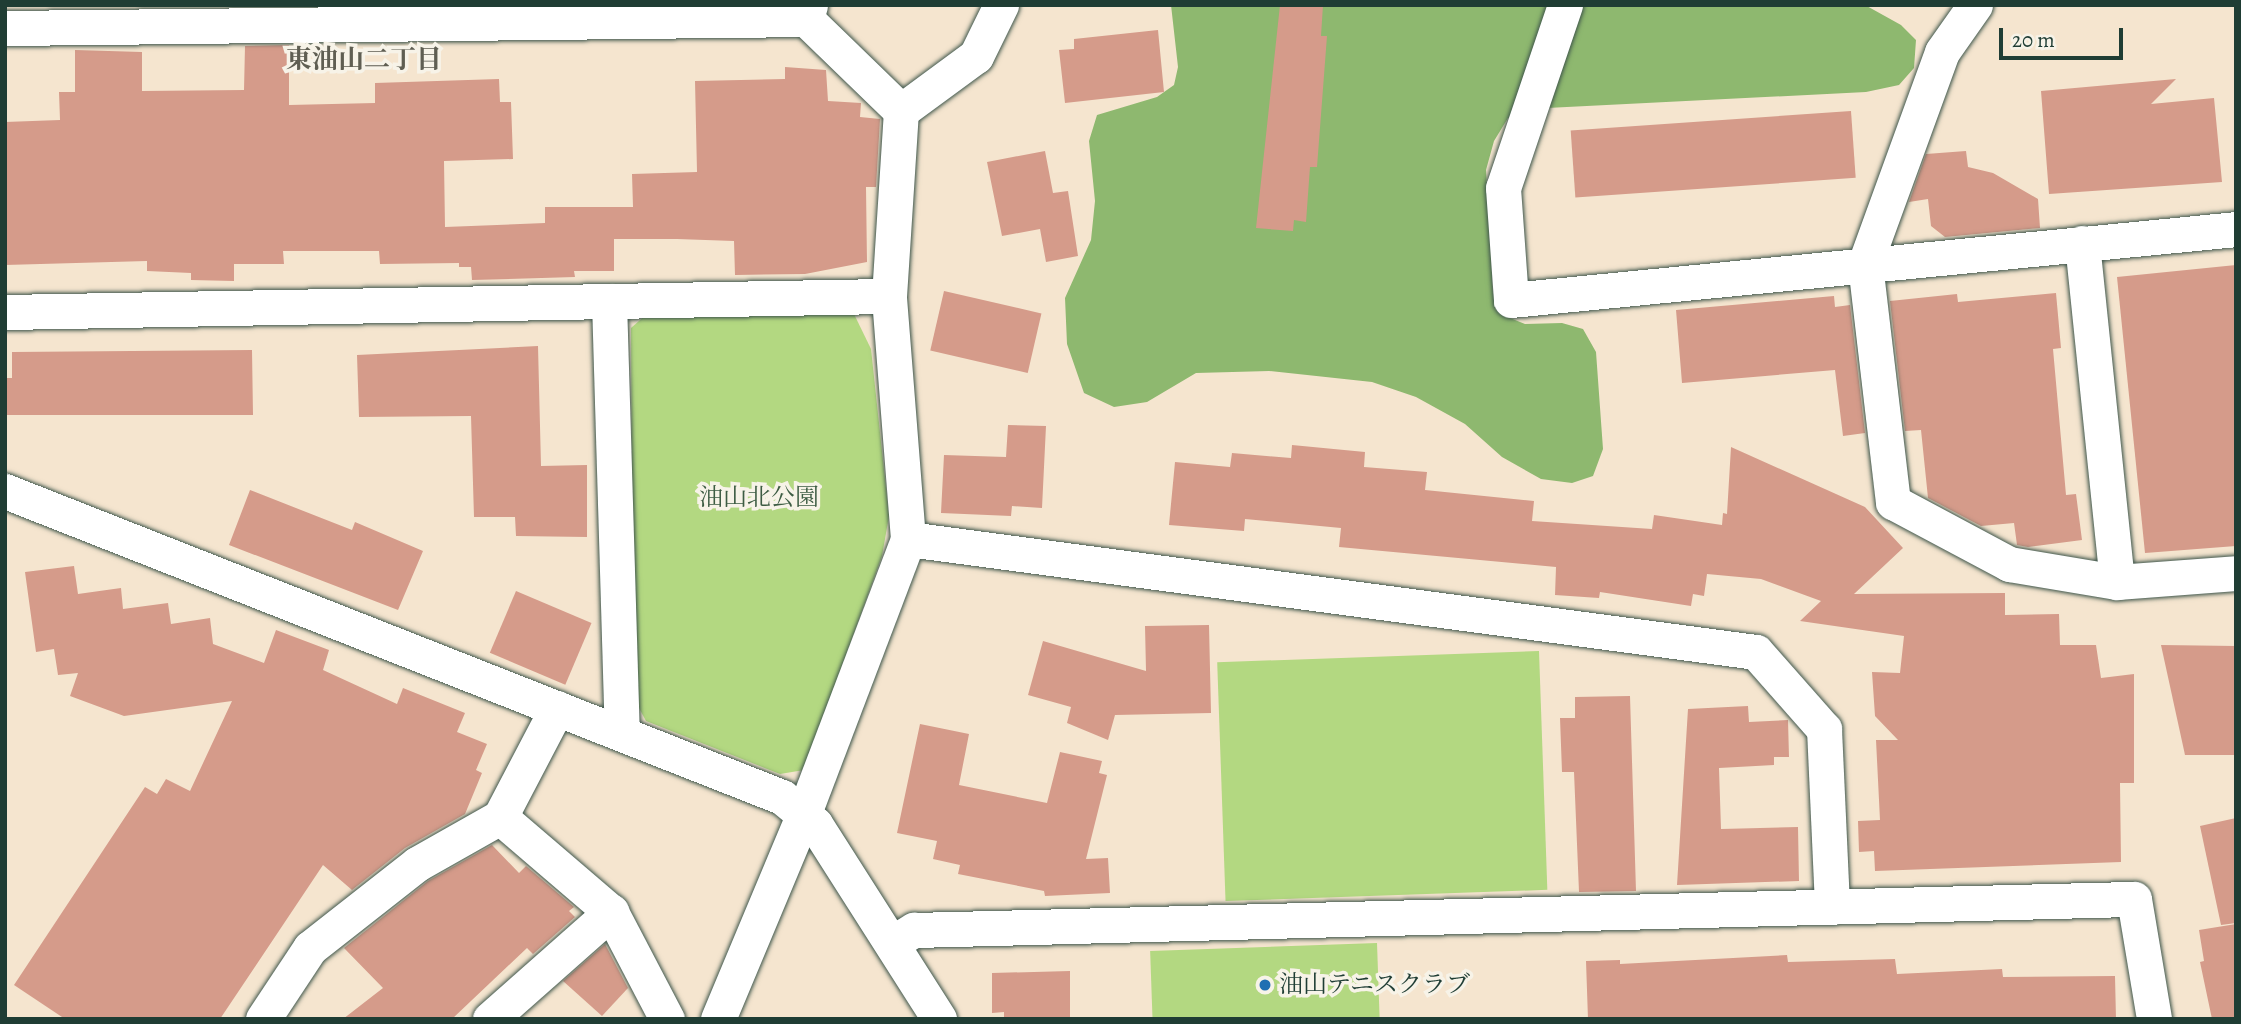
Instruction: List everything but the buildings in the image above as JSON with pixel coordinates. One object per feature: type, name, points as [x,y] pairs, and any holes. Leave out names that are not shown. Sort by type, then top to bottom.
[{"type":"street","points":[[901,111],[976,56],[1001,5]]},
{"type":"street","points":[[1565,5],[1503,188],[1511,300],[2236,229]]},
{"type":"street","points":[[1975,5],[1942,52],[1865,264],[1893,502],[2009,565],[2117,582],[2236,573]]},
{"type":"street","points":[[5,28],[808,12],[901,111],[889,296],[908,539],[804,813],[718,1019]]},
{"type":"street","points":[[2082,243],[2117,582]]},
{"type":"street","points":[[5,312],[889,296]]},
{"type":"street","points":[[609,301],[622,732]]},
{"type":"street","points":[[5,491],[782,797],[815,824],[939,1019]]},
{"type":"street","points":[[908,539],[1756,652],[1825,729],[1832,907]]},
{"type":"street","points":[[263,1019],[310,948],[418,864],[500,817],[557,708]]},
{"type":"street","points":[[500,817],[611,912],[667,1019]]},
{"type":"street","points":[[892,943],[914,930],[2134,899],[2154,1019]]},
{"type":"street","points":[[490,1019],[611,912]]},
{"type":"green space","points":[[1171,5],[1865,5],[1901,25],[1916,40],[1914,68],[1899,85],[1866,92],[1547,108],[1508,118],[1494,141],[1486,170],[1493,293],[1505,316],[1525,324],[1562,323],[1583,329],[1596,352],[1603,449],[1593,476],[1572,483],[1541,479],[1502,457],[1465,424],[1416,397],[1372,382],[1269,371],[1196,373],[1147,402],[1114,407],[1084,393],[1067,344],[1065,298],[1091,240],[1095,201],[1089,141],[1097,115],[1157,97],[1174,85],[1178,67]]},
{"type":"green space","name":"油山北公園","points":[[648,313],[854,314],[871,349],[889,516],[882,556],[804,770],[780,774],[646,721],[633,697],[631,328]]},
{"type":"green space","points":[[1539,651],[1547,890],[1226,901],[1217,662]]},
{"type":"green space","name":"油山テニスクラブ","points":[[1377,943],[1380,1019],[1153,1019],[1150,951]]},
{"type":"place","name":"油山テニスクラブ","points":[[1265,985]]},
{"type":"district","name":"東油山二丁目","points":[[364,60]]}]
